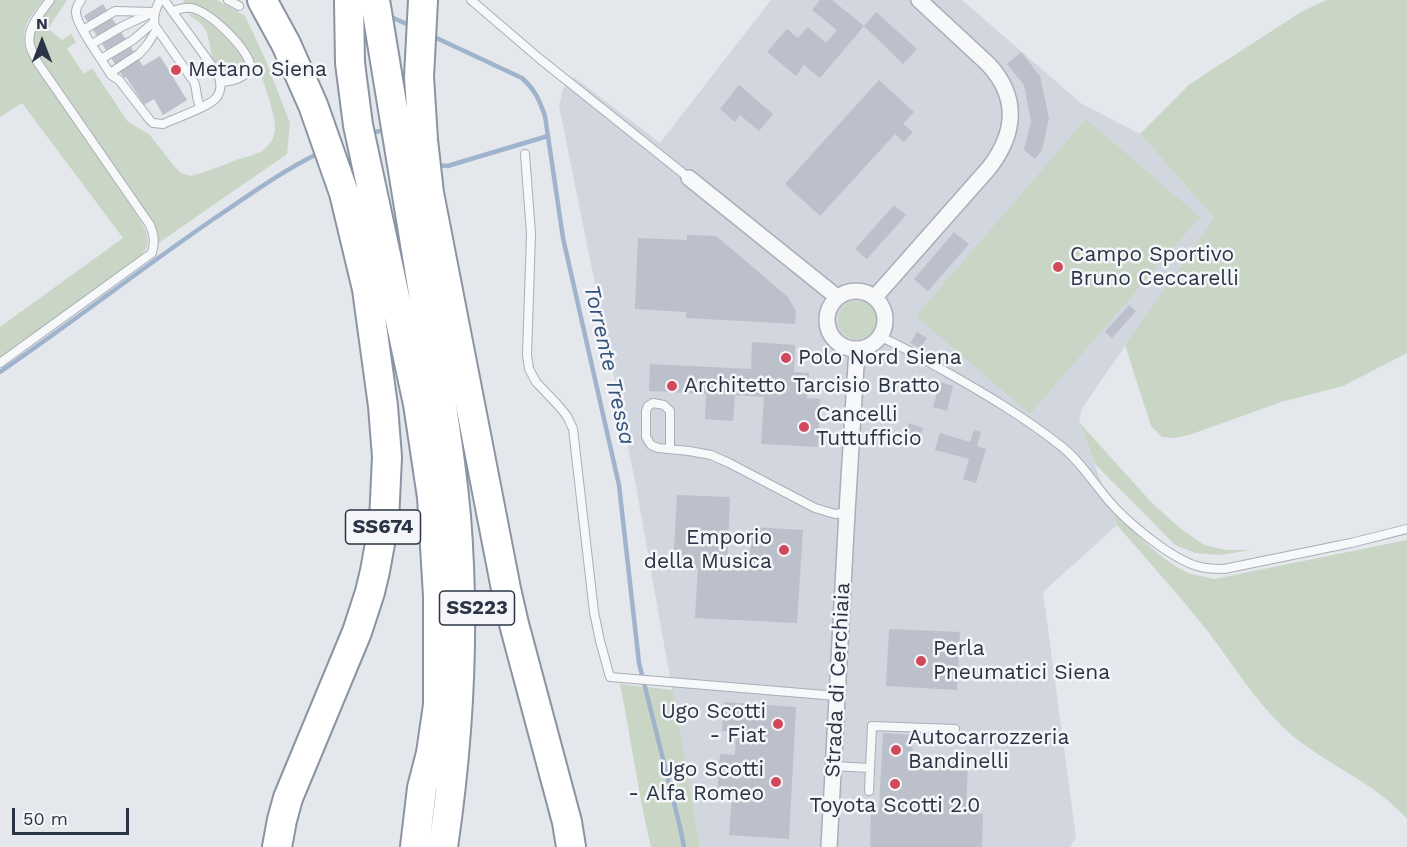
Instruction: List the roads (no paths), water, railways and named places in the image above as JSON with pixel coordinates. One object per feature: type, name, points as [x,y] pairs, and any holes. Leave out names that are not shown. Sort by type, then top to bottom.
[{"type":"highway","name":"SS674","points":[[271,0],[294,43],[320,102],[368,250],[390,349],[403,417],[417,541],[422,642],[422,788]]},
{"type":"highway","name":"SS223","points":[[349,0],[350,63],[358,125],[418,404],[432,497],[438,596],[438,705],[422,788],[415,847]]},
{"type":"highway","points":[[375,0],[443,415],[456,528],[460,626],[459,683],[443,847]]},
{"type":"highway","name":"SS223","points":[[423,0],[419,77],[423,140],[432,213],[463,369],[473,513],[477,610],[475,692],[459,847]]},
{"type":"highway","name":"SS674","points":[[250,3],[286,44],[348,193],[367,289],[383,406],[387,457],[384,521],[375,571],[357,632],[288,798],[276,847]]},
{"type":"highway","points":[[463,369],[514,624],[567,822],[571,847]]},
{"type":"street","points":[[875,297],[989,168],[1003,147],[1009,126],[1010,102],[1005,86],[998,75],[919,0]]},
{"type":"street","points":[[689,178],[837,297]]},
{"type":"street","points":[[852,291],[868,293],[875,297],[884,309],[885,316],[884,331],[880,337],[867,347],[858,349],[850,349],[841,345],[834,339],[826,322],[831,304],[837,297],[852,291]]},
{"type":"street","name":"Strada di Cerchiaia","points":[[829,847],[858,349]]},
{"type":"lane","points":[[0,363],[152,253],[155,245],[150,225],[38,63],[30,46],[29,34],[35,20],[50,0]]},
{"type":"lane","points":[[81,0],[76,10],[83,30],[110,73],[119,80],[153,123],[163,124],[201,107],[216,98],[219,92],[218,75],[173,11],[162,0],[155,12],[155,26],[144,50],[110,73]]},
{"type":"lane","points":[[228,0],[250,3]]},
{"type":"lane","points":[[471,0],[540,59],[689,178]]},
{"type":"lane","points":[[173,11],[186,8],[199,12],[221,27],[246,55],[251,68],[247,74],[236,80],[220,81]]},
{"type":"lane","points":[[83,30],[115,11],[155,12]]},
{"type":"lane","points":[[92,44],[123,26],[155,12]]},
{"type":"lane","points":[[101,59],[155,26]]},
{"type":"lane","points":[[155,26],[194,82],[197,102],[201,107]]},
{"type":"lane","points":[[525,154],[531,234],[527,355],[529,369],[536,382],[567,416],[573,429],[594,612],[610,677],[837,696]]},
{"type":"lane","points":[[880,337],[984,393],[1064,448],[1111,503],[1142,531],[1170,553],[1196,566],[1224,569],[1407,529]]},
{"type":"lane","points":[[670,449],[670,411],[664,405],[652,403],[646,411],[646,437],[651,445],[658,448],[711,455],[815,508],[836,514],[847,513]]},
{"type":"lane","points":[[869,791],[872,726],[955,729]]},
{"type":"lane","points":[[833,766],[870,768]]},
{"type":"waterway","name":"Torrente Tressa","points":[[389,16],[411,26]]},
{"type":"waterway","name":"Torrente Tressa","points":[[430,35],[522,78],[536,95],[545,116],[563,238],[619,485],[639,663],[684,847]]},
{"type":"waterway","points":[[368,133],[387,130]]},
{"type":"waterway","points":[[434,165],[448,166],[548,136]]},
{"type":"waterway","points":[[0,372],[215,218],[279,175],[319,153]]},
{"type":"place","name":"Metano Siena","points":[[176,70]]},
{"type":"place","name":"Campo Sportivo Bruno Ceccarelli","points":[[1058,267]]},
{"type":"place","name":"Polo Nord Siena","points":[[786,358]]},
{"type":"place","name":"Architetto Tarcisio Bratto","points":[[672,386]]},
{"type":"place","name":"Cancelli Tuttufficio","points":[[804,427]]},
{"type":"place","name":"Emporio della Musica","points":[[784,550]]},
{"type":"place","name":"Perla Pneumatici Siena","points":[[921,661]]},
{"type":"place","name":"Ugo Scotti - Fiat","points":[[778,724]]},
{"type":"place","name":"Autocarrozzeria Bandinelli","points":[[896,750]]},
{"type":"place","name":"Ugo Scotti - Alfa Romeo","points":[[776,782]]},
{"type":"place","name":"Toyota Scotti 2.0","points":[[895,784]]}]
